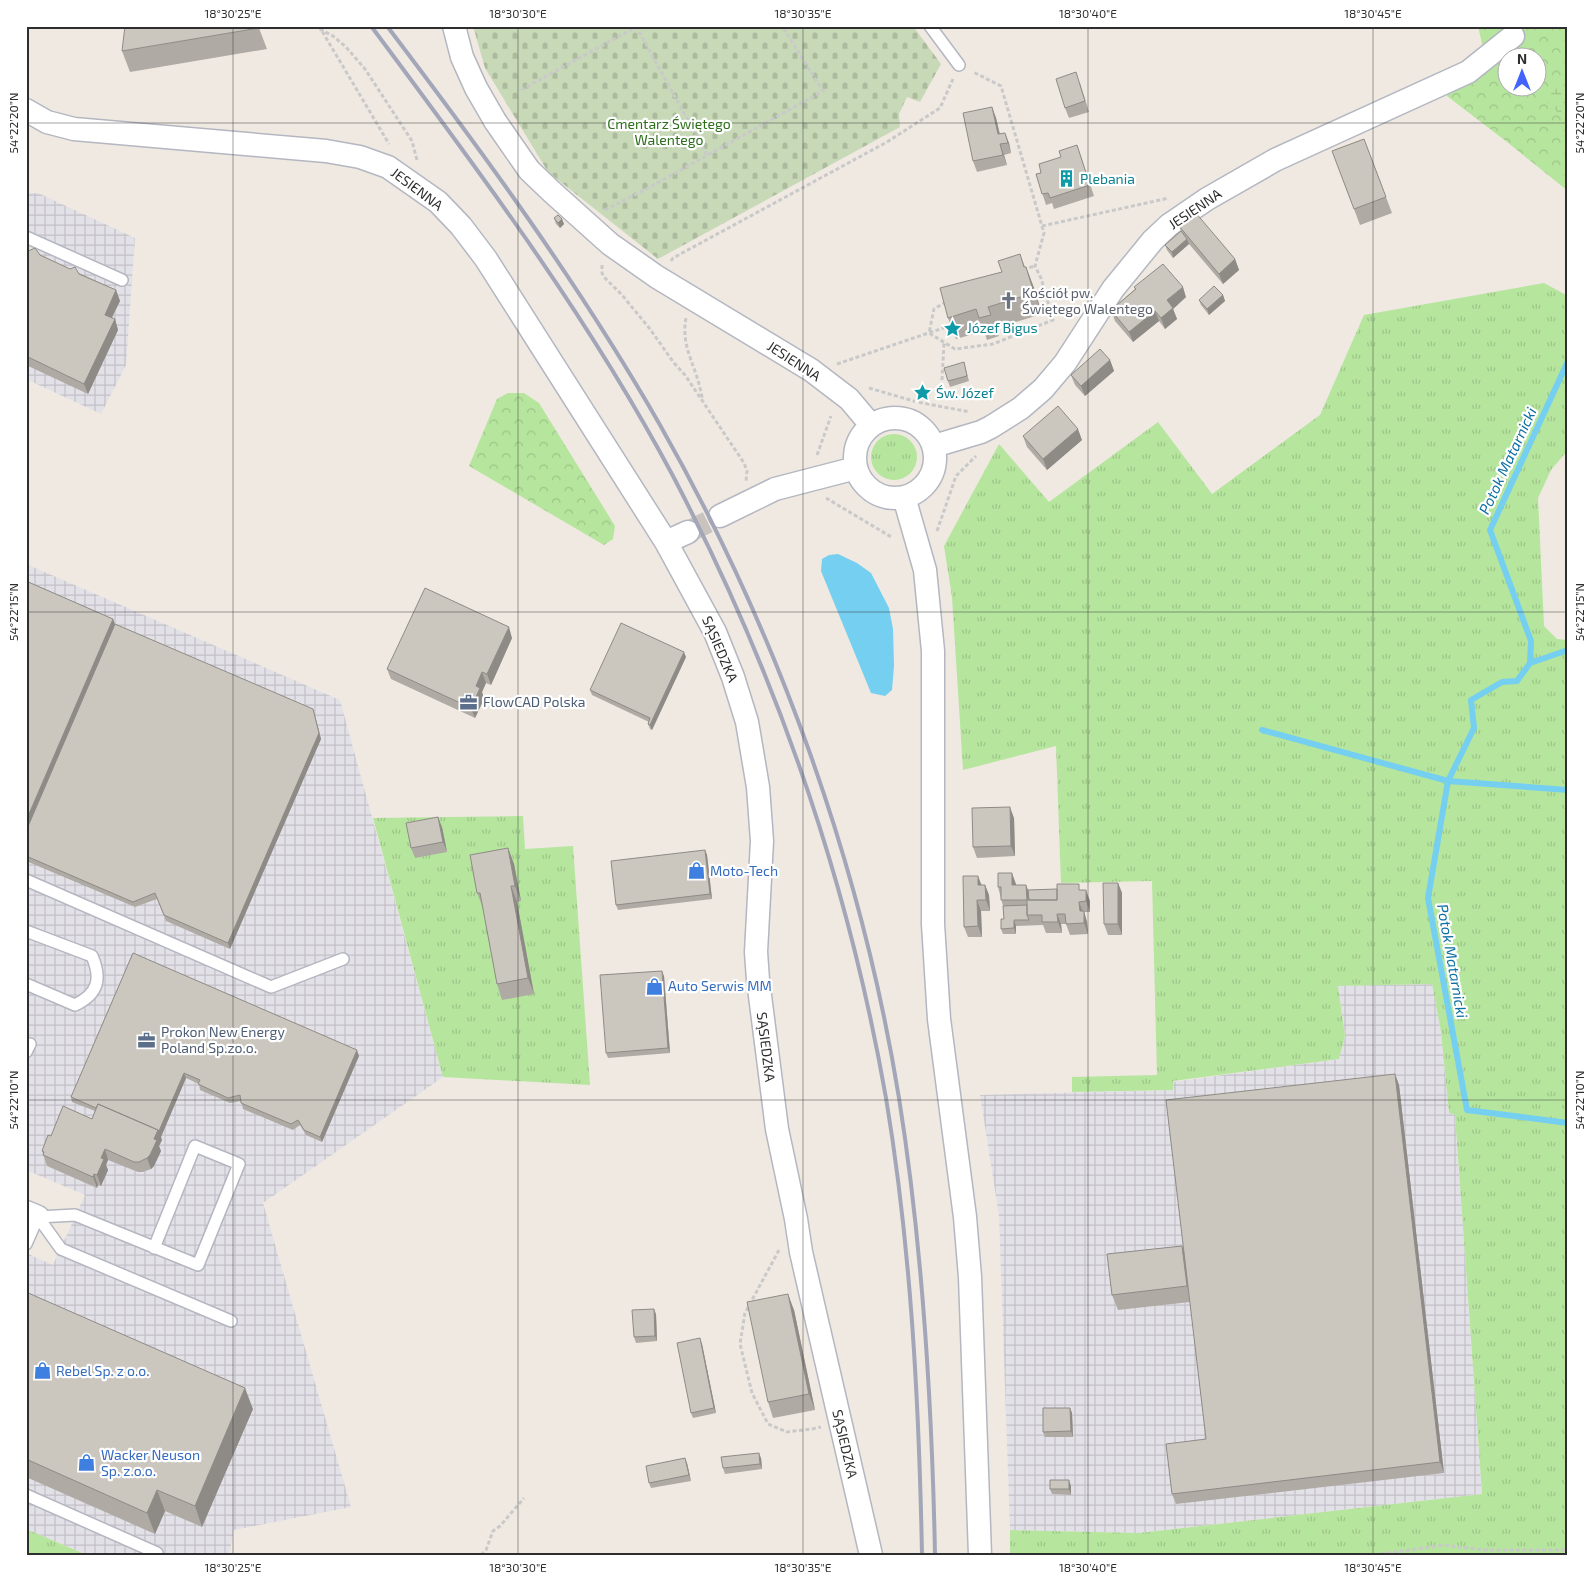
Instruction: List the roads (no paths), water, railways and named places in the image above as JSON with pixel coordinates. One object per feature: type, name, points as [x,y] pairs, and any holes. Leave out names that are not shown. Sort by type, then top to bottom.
[{"type":"street","name":"JESIENNA","points":[[454,26],[462,57],[476,88],[509,143],[529,170],[610,244],[696,300],[811,370],[849,399],[871,425]]},
{"type":"street","name":"JESIENNA","points":[[934,446],[981,432],[1021,408],[1044,389],[1065,363],[1113,289],[1153,240],[1169,225],[1207,199],[1275,160],[1468,72],[1514,36]]},
{"type":"street","name":"JESIENNA","points":[[26,110],[47,122],[74,129],[282,146],[345,154],[388,167],[412,183],[438,202],[461,226],[486,259],[666,542]]},
{"type":"street","points":[[896,417],[908,419],[920,425],[928,434],[934,446],[936,459],[933,472],[926,484],[916,492],[904,497],[891,498],[879,495],[869,489],[861,479],[856,468],[857,444],[860,437],[871,425],[883,419],[896,417]]},
{"type":"street","points":[[720,516],[775,489],[856,468]]},
{"type":"street","points":[[904,497],[925,570],[933,651],[933,924],[939,1019],[965,1216],[970,1277],[980,1555]]},
{"type":"street","points":[[666,542],[688,532]]},
{"type":"street","name":"SĄSIEDZKA","points":[[666,542],[715,632],[733,678],[748,729],[758,787],[762,841],[756,952],[758,980],[777,1129],[801,1252],[871,1555]]},
{"type":"lane","points":[[930,26],[959,65]]},
{"type":"lane","points":[[26,237],[122,280]]},
{"type":"lane","points":[[26,880],[271,987],[343,959]]},
{"type":"lane","points":[[26,931],[92,956],[98,979],[93,991],[84,1000],[74,1004],[26,984]]},
{"type":"lane","points":[[32,1215],[75,1215],[154,1248],[198,1266],[239,1164],[195,1146],[154,1248]]},
{"type":"lane","points":[[26,1244],[32,1215]]},
{"type":"lane","points":[[32,1215],[61,1248],[231,1321]]},
{"type":"lane","points":[[26,1495],[158,1554]]},
{"type":"water","points":[[838,554],[857,563],[871,573],[889,608],[893,629],[894,666],[892,690],[885,696],[871,693],[821,571],[822,559],[829,555]]},
{"type":"waterway","name":"Potok Matarnicki","points":[[1568,361],[1490,530],[1531,641],[1530,663],[1517,681],[1502,682],[1471,700],[1474,728],[1448,781],[1428,898],[1467,1110],[1568,1123]]},
{"type":"waterway","points":[[1530,663],[1568,650]]},
{"type":"waterway","points":[[1262,730],[1448,781],[1568,790]]},
{"type":"tunnel","points":[[688,532],[720,516]]},
{"type":"railway","points":[[371,26],[531,245],[569,302],[640,417],[673,476],[710,550],[744,625],[804,779],[829,857],[851,937],[870,1017],[895,1154],[908,1268],[916,1383],[922,1555]]},
{"type":"railway","points":[[387,26],[530,221],[597,322],[660,425],[702,503],[741,584],[777,667],[809,751],[838,837],[862,923],[883,1010],[899,1098],[914,1212],[925,1326],[929,1383],[935,1555]]},
{"type":"place","name":"Plebania","points":[[1066,179]]},
{"type":"place","name":"Kościół pw. Świętego Walentego","points":[[1008,301]]},
{"type":"place","name":"Józef Bigus","points":[[953,328]]},
{"type":"place","name":"Św. Józef","points":[[922,393]]},
{"type":"place","name":"FlowCAD Polska","points":[[469,702]]},
{"type":"place","name":"Moto-Tech","points":[[696,871]]},
{"type":"place","name":"Auto Serwis MM","points":[[654,986]]},
{"type":"place","name":"Prokon New Energy Poland Sp.zo.o.","points":[[147,1040]]},
{"type":"place","name":"Rebel Sp. z o.o.","points":[[42,1371]]},
{"type":"place","name":"Wacker Neuson Sp. z.o.o.","points":[[87,1463]]},
{"type":"park label","name":"Cmentarz Świętego Walentego","points":[[669,132]]}]
